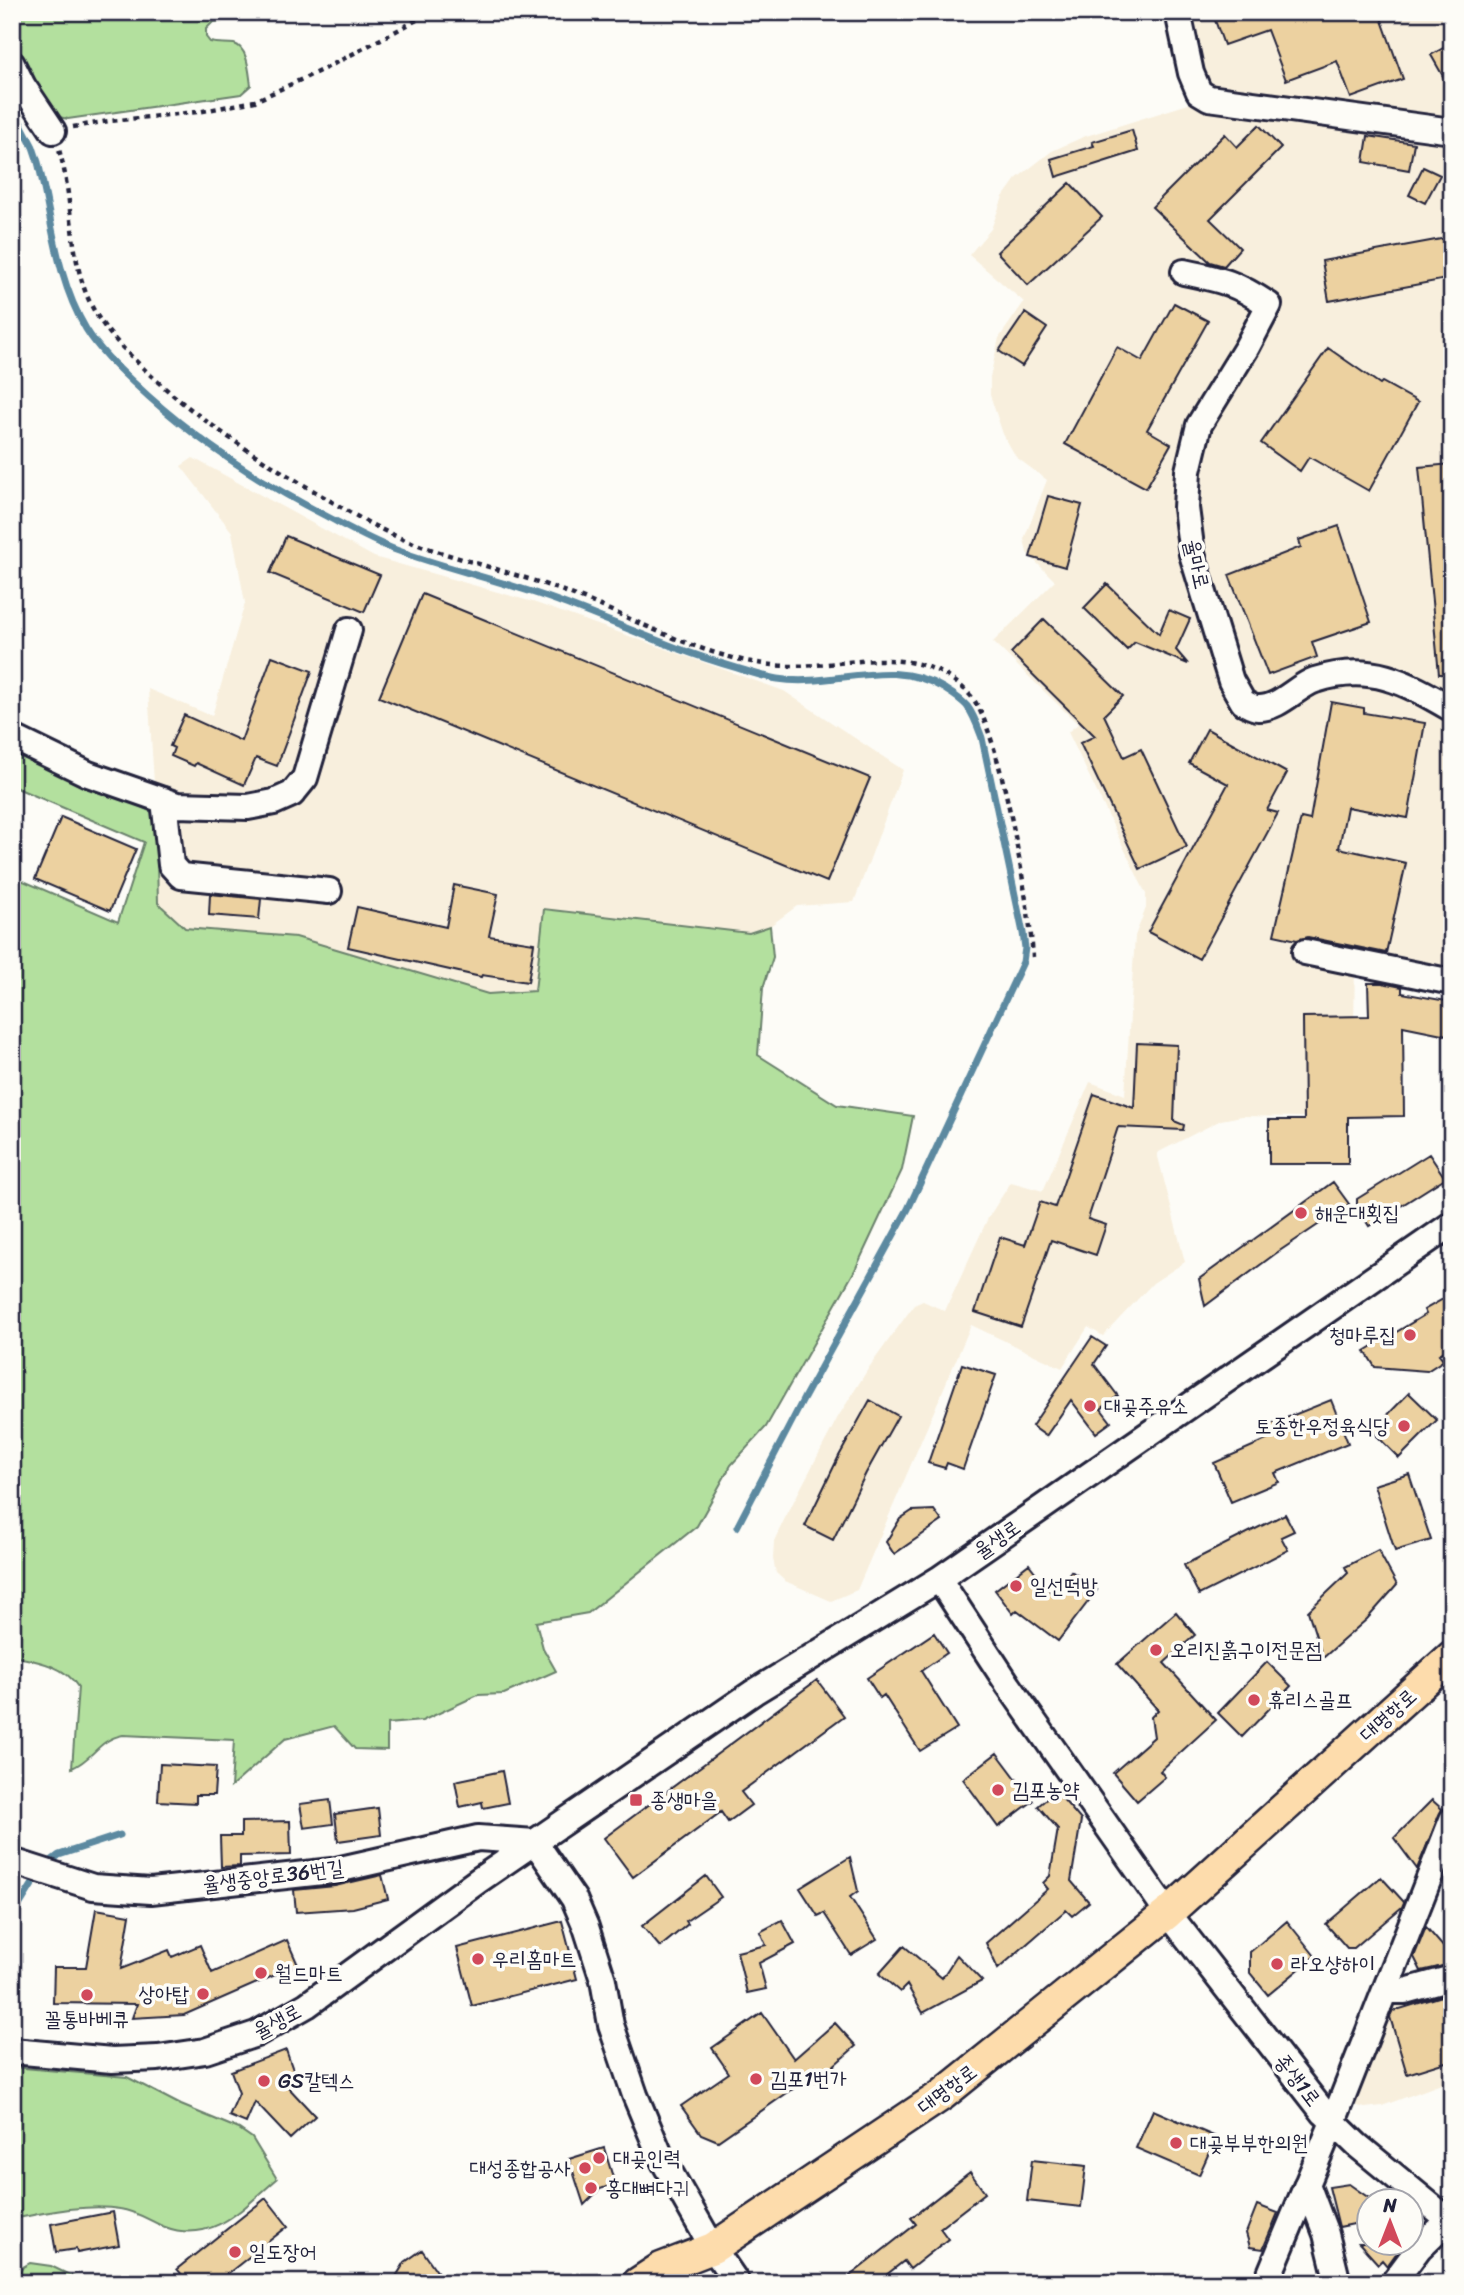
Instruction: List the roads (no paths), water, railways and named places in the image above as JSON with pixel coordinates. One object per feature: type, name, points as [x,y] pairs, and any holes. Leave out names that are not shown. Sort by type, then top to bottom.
[{"type":"main road","name":"대명항로","points":[[638,2283],[661,2268],[713,2249],[942,2095],[1168,1913],[1449,1668]]},
{"type":"main road","name":"대명항로","points":[[685,2283],[713,2249]]},
{"type":"street","points":[[1178,12],[1191,73],[1199,92],[1209,98],[1452,131]]},
{"type":"street","points":[[12,64],[23,86],[53,131]]},
{"type":"street","name":"율마로","points":[[1184,272],[1242,287],[1269,306],[1199,425],[1188,471],[1186,509],[1192,554],[1231,681],[1242,702],[1259,708],[1278,702],[1314,681],[1370,673],[1404,682],[1452,709]]},
{"type":"street","points":[[12,737],[88,774],[177,805],[248,807],[274,802],[292,794],[305,778],[349,630]]},
{"type":"street","points":[[164,800],[171,865],[181,876],[329,891]]},
{"type":"street","points":[[1305,952],[1452,982]]},
{"type":"street","name":"율생로","points":[[12,2050],[112,2060],[158,2058],[205,2051],[256,2034],[307,2005],[535,1842],[754,1692],[939,1579],[1452,1224]]},
{"type":"street","points":[[939,1579],[1009,1686],[1168,1913]]},
{"type":"street","points":[[1266,2283],[1385,1991],[1441,1874],[1452,1821]]},
{"type":"street","name":"율생중앙로36번길","points":[[12,1861],[93,1887],[151,1891],[332,1871],[478,1838],[535,1842]]},
{"type":"street","points":[[535,1842],[574,1899],[586,1927],[603,1980],[611,2025],[635,2095],[660,2155],[713,2249],[737,2283]]},
{"type":"street","name":"종생1로","points":[[1168,1913],[1333,2122],[1450,2222]]},
{"type":"street","points":[[1385,1991],[1421,1988],[1452,1978]]},
{"type":"street","points":[[1307,2184],[1326,2234],[1338,2283]]},
{"type":"street","points":[[1394,2283],[1419,2248],[1450,2222]]},
{"type":"waterway","points":[[13,109],[38,162],[61,269],[86,329],[108,358],[156,403],[201,439],[250,472],[300,502],[387,546],[585,611],[715,661],[768,677],[799,681],[882,673],[903,674],[943,688],[964,703],[974,717],[982,738],[1023,933],[1023,962],[908,1209],[737,1527]]},
{"type":"waterway","points":[[47,1864],[59,1855],[120,1835]]},
{"type":"waterway","points":[[12,1917],[35,1880]]},
{"type":"place","name":"해운대횟집","points":[[1301,1213]]},
{"type":"place","name":"청마루집","points":[[1410,1335]]},
{"type":"place","name":"대곶주유소","points":[[1090,1406]]},
{"type":"place","name":"토종한우정육식당","points":[[1404,1426]]},
{"type":"place","name":"일선떡방","points":[[1016,1586]]},
{"type":"place","name":"오리진흙구이전문점","points":[[1156,1650]]},
{"type":"place","name":"휴리스골프","points":[[1254,1700]]},
{"type":"place","name":"김포농약","points":[[998,1790]]},
{"type":"place","name":"종생마을","points":[[636,1800]]},
{"type":"place","name":"우리홈마트","points":[[478,1959]]},
{"type":"place","name":"라오샹하이","points":[[1277,1964]]},
{"type":"place","name":"월드마트","points":[[261,1973]]},
{"type":"place","name":"상아탑","points":[[203,1994]]},
{"type":"place","name":"꼴통바베큐","points":[[87,1995]]},
{"type":"place","name":"김포1번가","points":[[756,2079]]},
{"type":"place","name":"GS칼텍스","points":[[264,2081]]},
{"type":"place","name":"대곶부부한의원","points":[[1176,2143]]},
{"type":"place","name":"대곶인력","points":[[599,2158]]},
{"type":"place","name":"대성종합공사","points":[[585,2168]]},
{"type":"place","name":"홍대뼈다귀","points":[[591,2188]]},
{"type":"place","name":"일도장어","points":[[235,2252]]}]
